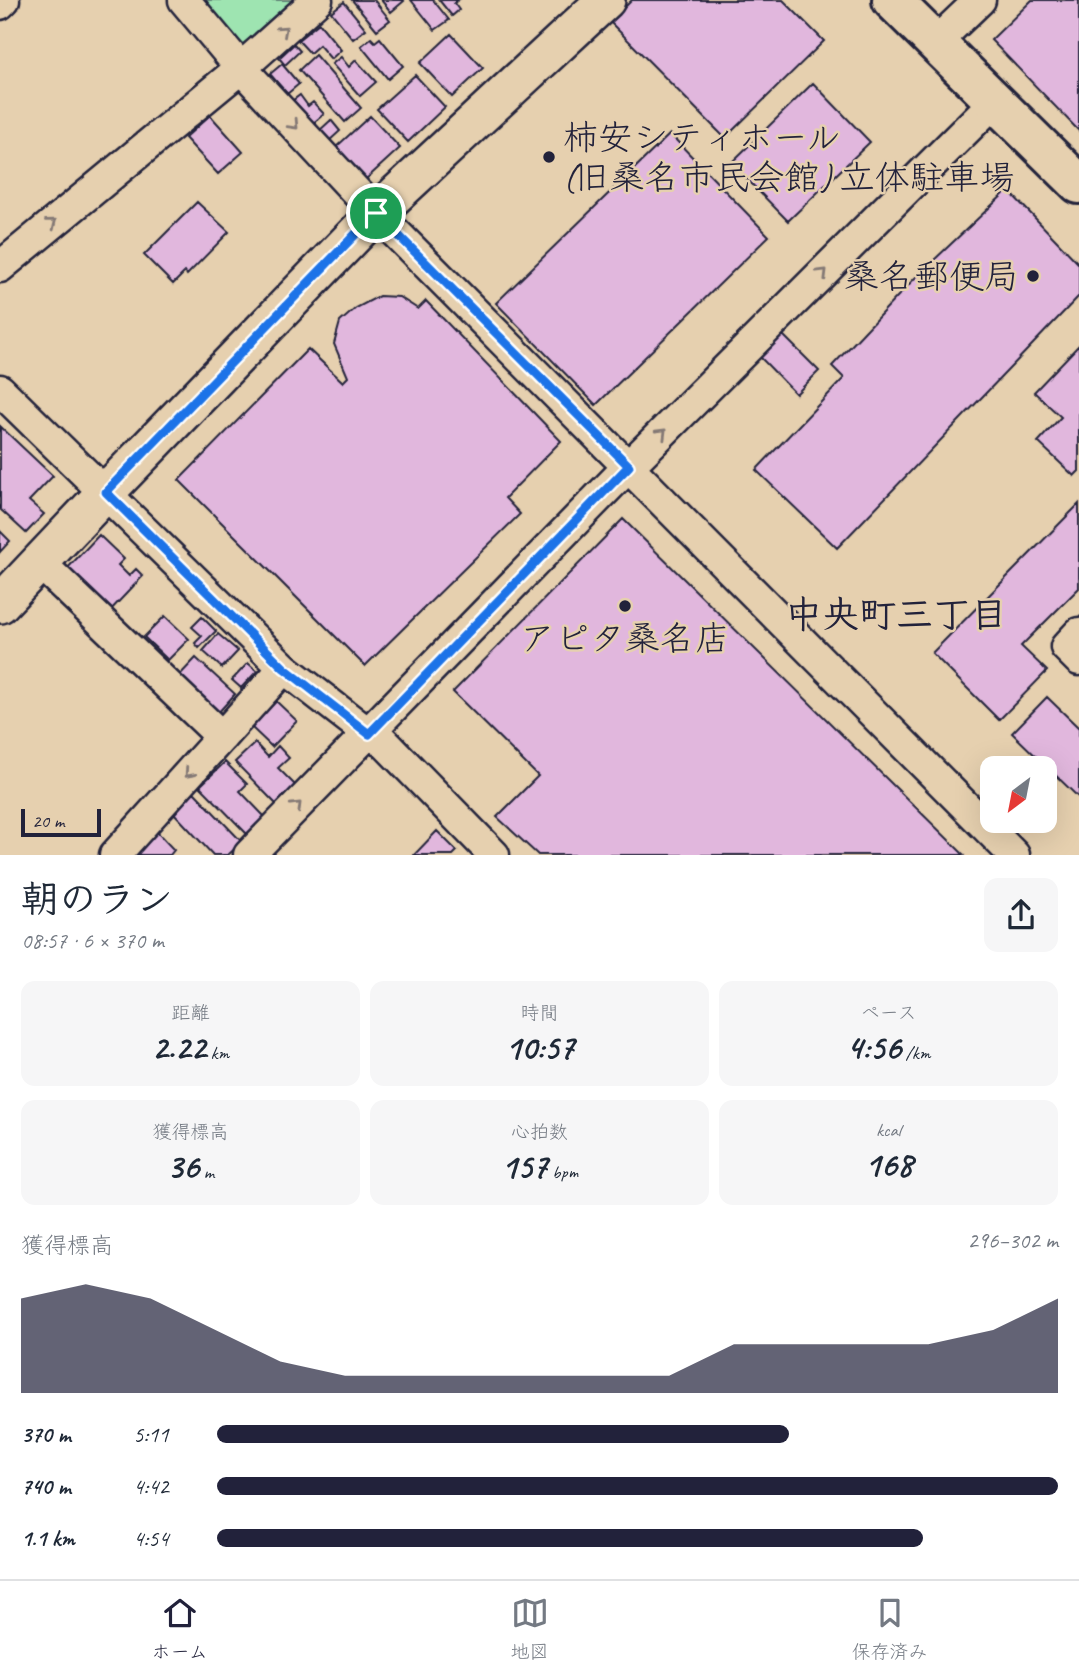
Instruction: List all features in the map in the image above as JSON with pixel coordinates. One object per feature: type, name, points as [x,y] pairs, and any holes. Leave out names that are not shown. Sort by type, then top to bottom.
[{"type":"main road","points":[[892,0],[1079,184]]},
{"type":"street","points":[[0,4],[5,0]]},
{"type":"street","points":[[184,0],[241,68],[376,213],[1014,855]]},
{"type":"street","points":[[0,267],[241,68],[317,0]]},
{"type":"street","points":[[0,604],[376,213],[606,0]]},
{"type":"street","points":[[936,42],[979,0]]},
{"type":"street","points":[[249,855],[629,466],[995,101]]},
{"type":"street","points":[[0,390],[284,668],[369,734],[383,741],[494,855]]},
{"type":"street","points":[[39,562],[222,737]]},
{"type":"street","points":[[1079,633],[1066,647],[1079,660]]},
{"type":"street","points":[[119,853],[284,668]]},
{"type":"green space","points":[[198,0],[297,0],[238,48]]},
{"type":"building","points":[[352,0],[374,0],[390,20],[377,30]]},
{"type":"building","points":[[381,0],[403,0],[404,1],[391,12]]},
{"type":"building","points":[[411,0],[433,0],[449,20],[435,30]]},
{"type":"building","points":[[439,0],[458,0],[454,3],[459,10],[452,16]]},
{"type":"building","points":[[632,0],[783,0],[824,41],[725,138],[610,22]]},
{"type":"building","points":[[1032,0],[1079,0],[1079,131],[991,40]]},
{"type":"building","points":[[344,2],[366,29],[353,39],[331,12]]},
{"type":"building","points":[[319,23],[341,50],[331,59],[319,45],[310,53],[298,40]]},
{"type":"building","points":[[451,34],[483,68],[452,97],[420,63]]},
{"type":"building","points":[[371,38],[375,42],[380,38],[403,66],[388,79],[361,46]]},
{"type":"building","points":[[294,44],[300,51],[285,65],[279,58]]},
{"type":"building","points":[[315,55],[361,108],[345,122],[299,70]]},
{"type":"building","points":[[341,57],[349,67],[356,60],[376,82],[360,96],[332,64]]},
{"type":"building","points":[[282,64],[299,84],[287,94],[270,74]]},
{"type":"building","points":[[415,75],[445,107],[408,142],[377,109]]},
{"type":"building","points":[[813,83],[870,142],[788,221],[731,163]]},
{"type":"building","points":[[300,95],[308,106],[313,102],[324,114],[312,124],[292,101]]},
{"type":"building","points":[[210,115],[243,152],[218,174],[185,138]]},
{"type":"building","points":[[370,116],[400,148],[365,180],[335,148]]},
{"type":"building","points":[[331,120],[340,131],[328,142],[319,131]]},
{"type":"building","points":[[670,134],[769,236],[596,405],[496,303]]},
{"type":"building","points":[[1008,190],[1079,264],[1079,296],[837,548],[756,470],[844,378],[832,366],[914,279]]},
{"type":"building","points":[[197,202],[229,232],[187,275],[185,272],[173,284],[144,255]]},
{"type":"building","points":[[379,296],[399,297],[418,309],[426,301],[561,441],[505,498],[520,514],[365,666],[179,480],[308,349],[343,382],[348,377],[334,344],[340,322],[356,308]]},
{"type":"building","points":[[783,335],[819,371],[796,394],[760,357]]},
{"type":"building","points":[[1079,345],[1079,471],[1074,476],[1038,442],[1061,417],[1034,392]]},
{"type":"building","points":[[0,426],[53,476],[29,501],[44,514],[26,533],[0,509]]},
{"type":"building","points":[[1079,504],[1079,588],[1021,646],[1047,671],[999,720],[932,653]]},
{"type":"building","name":"アピタ桑名店","points":[[623,519],[964,855],[538,855],[497,817],[538,776],[453,692]]},
{"type":"building","points":[[0,531],[10,541],[0,552]]},
{"type":"building","points":[[99,535],[124,559],[118,565],[129,576],[136,569],[143,576],[107,614],[64,572]]},
{"type":"building","points":[[165,616],[189,639],[168,660],[144,637]]},
{"type":"building","points":[[202,617],[216,631],[199,648],[195,643],[202,636],[192,627]]},
{"type":"building","points":[[218,634],[238,651],[222,668],[203,651]]},
{"type":"building","points":[[196,658],[235,694],[216,715],[177,678]]},
{"type":"building","points":[[248,663],[257,671],[241,688],[232,680]]},
{"type":"building","points":[[1047,697],[1079,728],[1079,798],[1057,777],[1057,756],[1036,756],[1012,733]]},
{"type":"building","points":[[276,701],[297,721],[272,747],[251,727]]},
{"type":"building","points":[[255,743],[268,757],[278,746],[289,758],[278,768],[296,786],[277,805],[235,762]]},
{"type":"building","points":[[225,762],[247,784],[240,791],[265,817],[247,834],[200,786]]},
{"type":"building","points":[[194,792],[242,842],[228,855],[213,855],[173,812]]},
{"type":"building","points":[[156,831],[174,850],[170,855],[134,855]]},
{"type":"building","points":[[437,831],[457,851],[453,855],[414,855]]},
{"type":"place","name":"柿安シティホール (旧桑名市民会館) 立体駐車場","points":[[549,157]]},
{"type":"place","name":"桑名郵便局","points":[[1033,276]]},
{"type":"place","name":"アピタ桑名店","points":[[625,606]]},
{"type":"district","name":"中央町三丁目","points":[[896,614]]},
{"type":"route","points":[[376,213],[629,466],[369,734],[284,668],[106,492],[376,213]]}]
